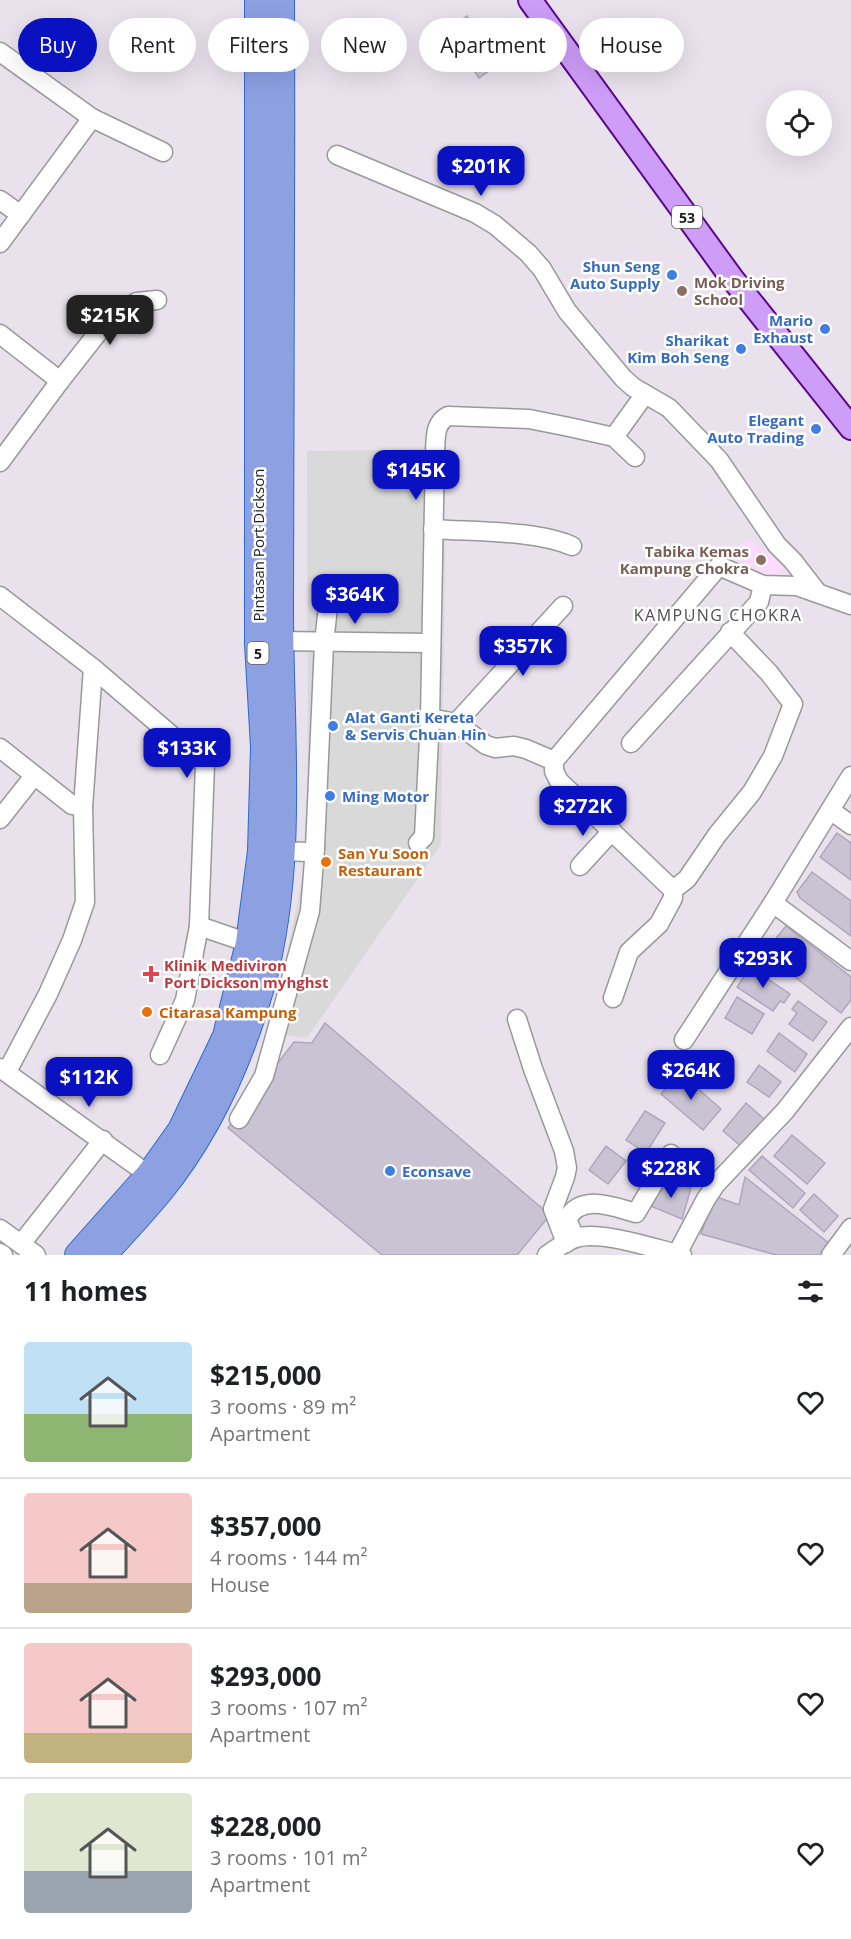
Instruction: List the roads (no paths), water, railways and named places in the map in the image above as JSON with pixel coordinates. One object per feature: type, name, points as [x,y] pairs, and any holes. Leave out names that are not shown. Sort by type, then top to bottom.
[{"type":"highway","name":"Pintasan Port Dickson","points":[[103,1255],[161,1189],[197,1137],[225,1088],[256,1001],[264,747],[258,644],[258,0]]},
{"type":"highway","name":"Pintasan Port Dickson","points":[[78,1255],[149,1175],[181,1130],[226,1036],[278,897],[283,796],[280,641],[281,0]]},
{"type":"highway","points":[[259,567],[266,632],[271,639],[280,641]]},
{"type":"highway","points":[[264,747],[269,713],[269,655],[272,646],[280,641]]},
{"type":"main road","name":"53","points":[[530,0],[731,277],[851,428]]},
{"type":"street","points":[[0,52],[92,118],[163,152]]},
{"type":"street","points":[[0,243],[92,118]]},
{"type":"street","points":[[337,155],[475,213],[495,225],[528,253],[542,269],[567,311],[623,378],[633,387],[669,408],[719,460],[777,545],[793,561],[817,592]]},
{"type":"street","points":[[0,200],[21,215]]},
{"type":"street","points":[[0,462],[111,316],[137,302],[157,300]]},
{"type":"street","points":[[0,334],[60,381]]},
{"type":"street","points":[[614,437],[645,394]]},
{"type":"street","points":[[418,843],[424,837],[430,718],[433,529],[436,432],[439,423],[444,417],[529,419],[614,437],[635,457]]},
{"type":"street","points":[[433,529],[540,536],[572,546]]},
{"type":"street","points":[[613,998],[629,952],[659,924],[673,898],[673,890],[559,781],[554,771],[554,761],[719,566],[763,585],[797,586],[851,604]]},
{"type":"street","points":[[631,743],[759,602],[763,585]]},
{"type":"street","points":[[0,596],[93,668],[205,764],[199,926],[185,1000],[159,1055]]},
{"type":"street","points":[[456,723],[563,606]]},
{"type":"street","points":[[239,1119],[264,1076],[310,911],[327,607]]},
{"type":"street","points":[[673,890],[687,879],[717,835],[752,792],[773,756],[793,704],[770,673],[730,632]]},
{"type":"street","points":[[280,641],[430,643]]},
{"type":"street","points":[[93,668],[83,807],[85,902],[72,940],[52,983],[4,1072],[103,1140],[149,1175]]},
{"type":"street","points":[[430,718],[456,723],[486,745],[495,748],[514,746],[554,761]]},
{"type":"street","points":[[0,748],[72,805],[83,807]]},
{"type":"street","points":[[0,819],[34,776]]},
{"type":"street","points":[[684,1040],[773,903],[851,776]]},
{"type":"street","points":[[830,810],[851,825]]},
{"type":"street","points":[[580,866],[612,831]]},
{"type":"street","points":[[281,851],[308,852],[315,848]]},
{"type":"street","points":[[773,903],[851,961]]},
{"type":"street","points":[[199,926],[259,944]]},
{"type":"street","points":[[517,1019],[564,1151],[567,1168],[553,1209],[570,1241]]},
{"type":"street","points":[[547,1255],[570,1241],[590,1235],[680,1254],[706,1199],[716,1184],[785,1111],[851,1027]]},
{"type":"street","points":[[21,1244],[103,1140]]},
{"type":"street","points":[[570,1241],[567,1219],[572,1211],[594,1202],[636,1213],[671,1154]]},
{"type":"street","points":[[831,1255],[851,1228]]},
{"type":"street","points":[[0,1229],[36,1255]]},
{"type":"place","name":"Shun Seng Auto Supply","points":[[672,275]]},
{"type":"place","name":"Mok Driving School","points":[[682,291]]},
{"type":"place","name":"Mario Exhaust","points":[[825,329]]},
{"type":"place","name":"Sharikat Kim Boh Seng","points":[[741,349]]},
{"type":"place","name":"Elegant Auto Trading","points":[[816,429]]},
{"type":"place","name":"Tabika Kemas Kampung Chokra","points":[[761,560]]},
{"type":"place","name":"Alat Ganti Kereta & Servis Chuan Hin","points":[[333,726]]},
{"type":"place","name":"Ming Motor","points":[[330,796]]},
{"type":"place","name":"San Yu Soon Restaurant","points":[[326,862]]},
{"type":"place","name":"Klinik Mediviron Port Dickson myhghst","points":[[151,974]]},
{"type":"place","name":"Citarasa Kampung","points":[[147,1012]]},
{"type":"place","name":"Econsave","points":[[390,1171]]},
{"type":"district","name":"KAMPUNG CHOKRA","points":[[718,615]]}]
